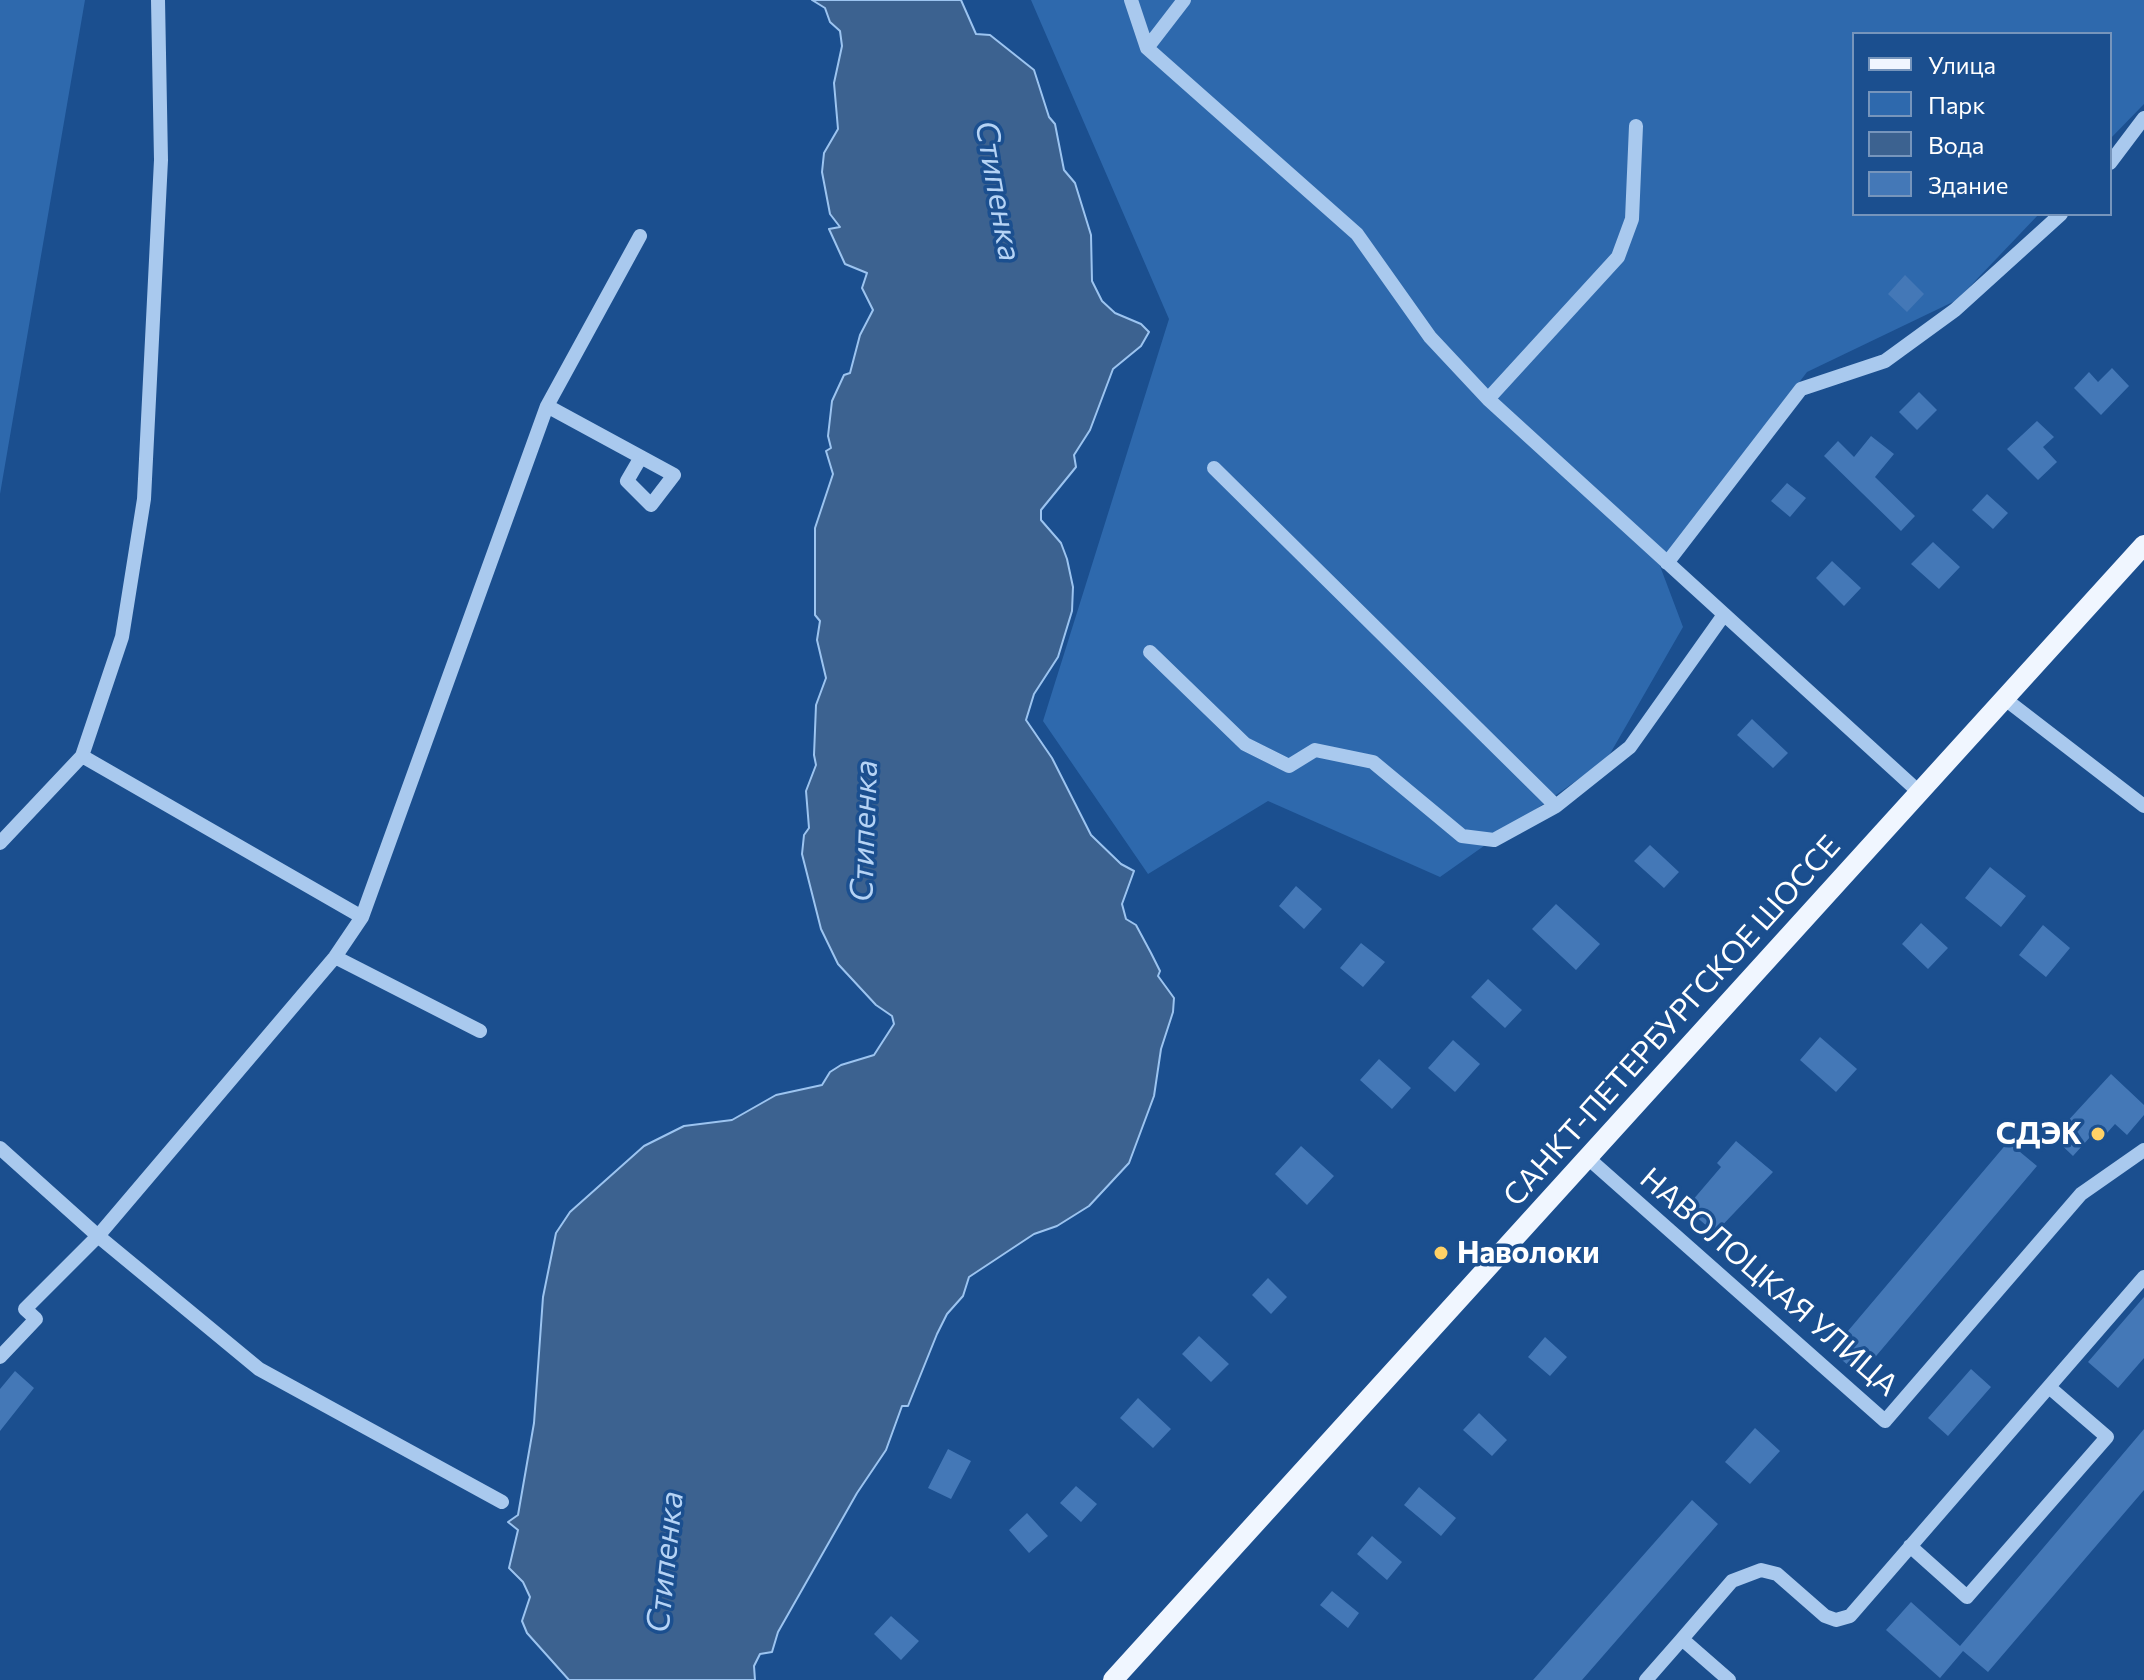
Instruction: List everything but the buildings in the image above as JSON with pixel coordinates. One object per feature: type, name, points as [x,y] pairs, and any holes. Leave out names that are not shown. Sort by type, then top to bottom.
[{"type":"main road","name":"САНКТ-ПЕТЕРБУРГСКОЕ ШОССЕ","points":[[1113,1680],[2144,545]]},
{"type":"street","points":[[0,843],[82,756],[122,637],[144,499],[161,160],[158,0]]},
{"type":"street","points":[[1131,0],[1147,48],[1357,234],[1430,337],[1488,399],[1919,792]]},
{"type":"street","points":[[1147,48],[1184,0]]},
{"type":"street","points":[[2112,160],[2144,118]]},
{"type":"street","points":[[1488,399],[1618,257],[1632,219],[1636,126]]},
{"type":"street","points":[[1667,563],[1801,389],[1885,361],[1955,310],[2059,216]]},
{"type":"street","points":[[0,1357],[36,1319],[25,1309],[98,1236],[335,957],[362,917],[547,406],[640,236]]},
{"type":"street","points":[[547,406],[641,457]]},
{"type":"street","points":[[1214,468],[1556,806]]},
{"type":"street","points":[[1150,652],[1245,744],[1289,766],[1315,750],[1373,762],[1462,836],[1494,840],[1556,806],[1630,747],[1723,616]]},
{"type":"street","points":[[2005,699],[2144,806]]},
{"type":"street","points":[[82,756],[362,917]]},
{"type":"street","points":[[335,957],[480,1031]]},
{"type":"street","points":[[0,1148],[98,1236],[259,1369],[502,1502]]},
{"type":"street","name":"НАВОЛОЦКАЯ УЛИЦА","points":[[1589,1159],[1885,1421],[2081,1194],[2144,1150]]},
{"type":"street","points":[[1646,1680],[1732,1581],[1761,1570],[1777,1574],[1825,1616],[1842,1620],[1850,1616],[2144,1277]]},
{"type":"street","points":[[1910,1546],[1967,1597],[2087,1460],[2107,1437],[2049,1387]]},
{"type":"street","points":[[1682,1639],[1729,1680]]},
{"type":"green space","points":[[0,0],[85,0],[0,494]]},
{"type":"green space","points":[[1031,0],[2144,0],[2144,104],[2112,137],[2112,32],[1852,32],[1852,216],[2037,216],[1957,300],[1807,372],[1660,566],[1683,627],[1607,759],[1440,877],[1268,801],[1148,874],[1043,721],[1169,319]]},
{"type":"water","name":"Стипенка","points":[[812,0],[961,0],[976,34],[990,35],[1034,70],[1049,117],[1055,124],[1064,170],[1075,183],[1091,235],[1092,281],[1102,301],[1115,313],[1141,324],[1149,332],[1141,346],[1113,369],[1090,430],[1074,455],[1076,467],[1041,510],[1041,520],[1061,543],[1067,559],[1073,587],[1072,611],[1058,657],[1034,694],[1026,720],[1052,758],[1091,835],[1121,864],[1134,871],[1122,904],[1126,919],[1136,925],[1160,971],[1158,976],[1174,998],[1173,1012],[1161,1049],[1154,1096],[1129,1163],[1089,1206],[1057,1226],[1034,1234],[969,1277],[963,1296],[947,1314],[937,1334],[908,1406],[902,1406],[886,1450],[857,1493],[778,1632],[772,1652],[760,1654],[754,1666],[755,1680],[569,1680],[527,1633],[522,1621],[530,1597],[523,1582],[509,1568],[518,1530],[508,1522],[518,1515],[534,1423],[543,1297],[556,1233],[570,1212],[644,1146],[684,1126],[732,1120],[776,1095],[822,1085],[830,1072],[841,1065],[874,1055],[894,1024],[892,1016],[876,1005],[838,964],[821,929],[802,854],[804,835],[809,828],[806,791],[816,765],[816,705],[826,678],[817,640],[820,621],[815,615],[815,528],[833,474],[826,451],[831,448],[828,436],[832,401],[844,375],[850,373],[860,335],[873,310],[862,288],[867,273],[845,264],[829,229],[840,227],[830,214],[822,172],[824,153],[838,129],[834,83],[842,46],[840,31],[830,22],[825,8]]},
{"type":"place","name":"СДЭК","points":[[2098,1134]]},
{"type":"place","name":"Наволоки","points":[[1441,1253]]}]
